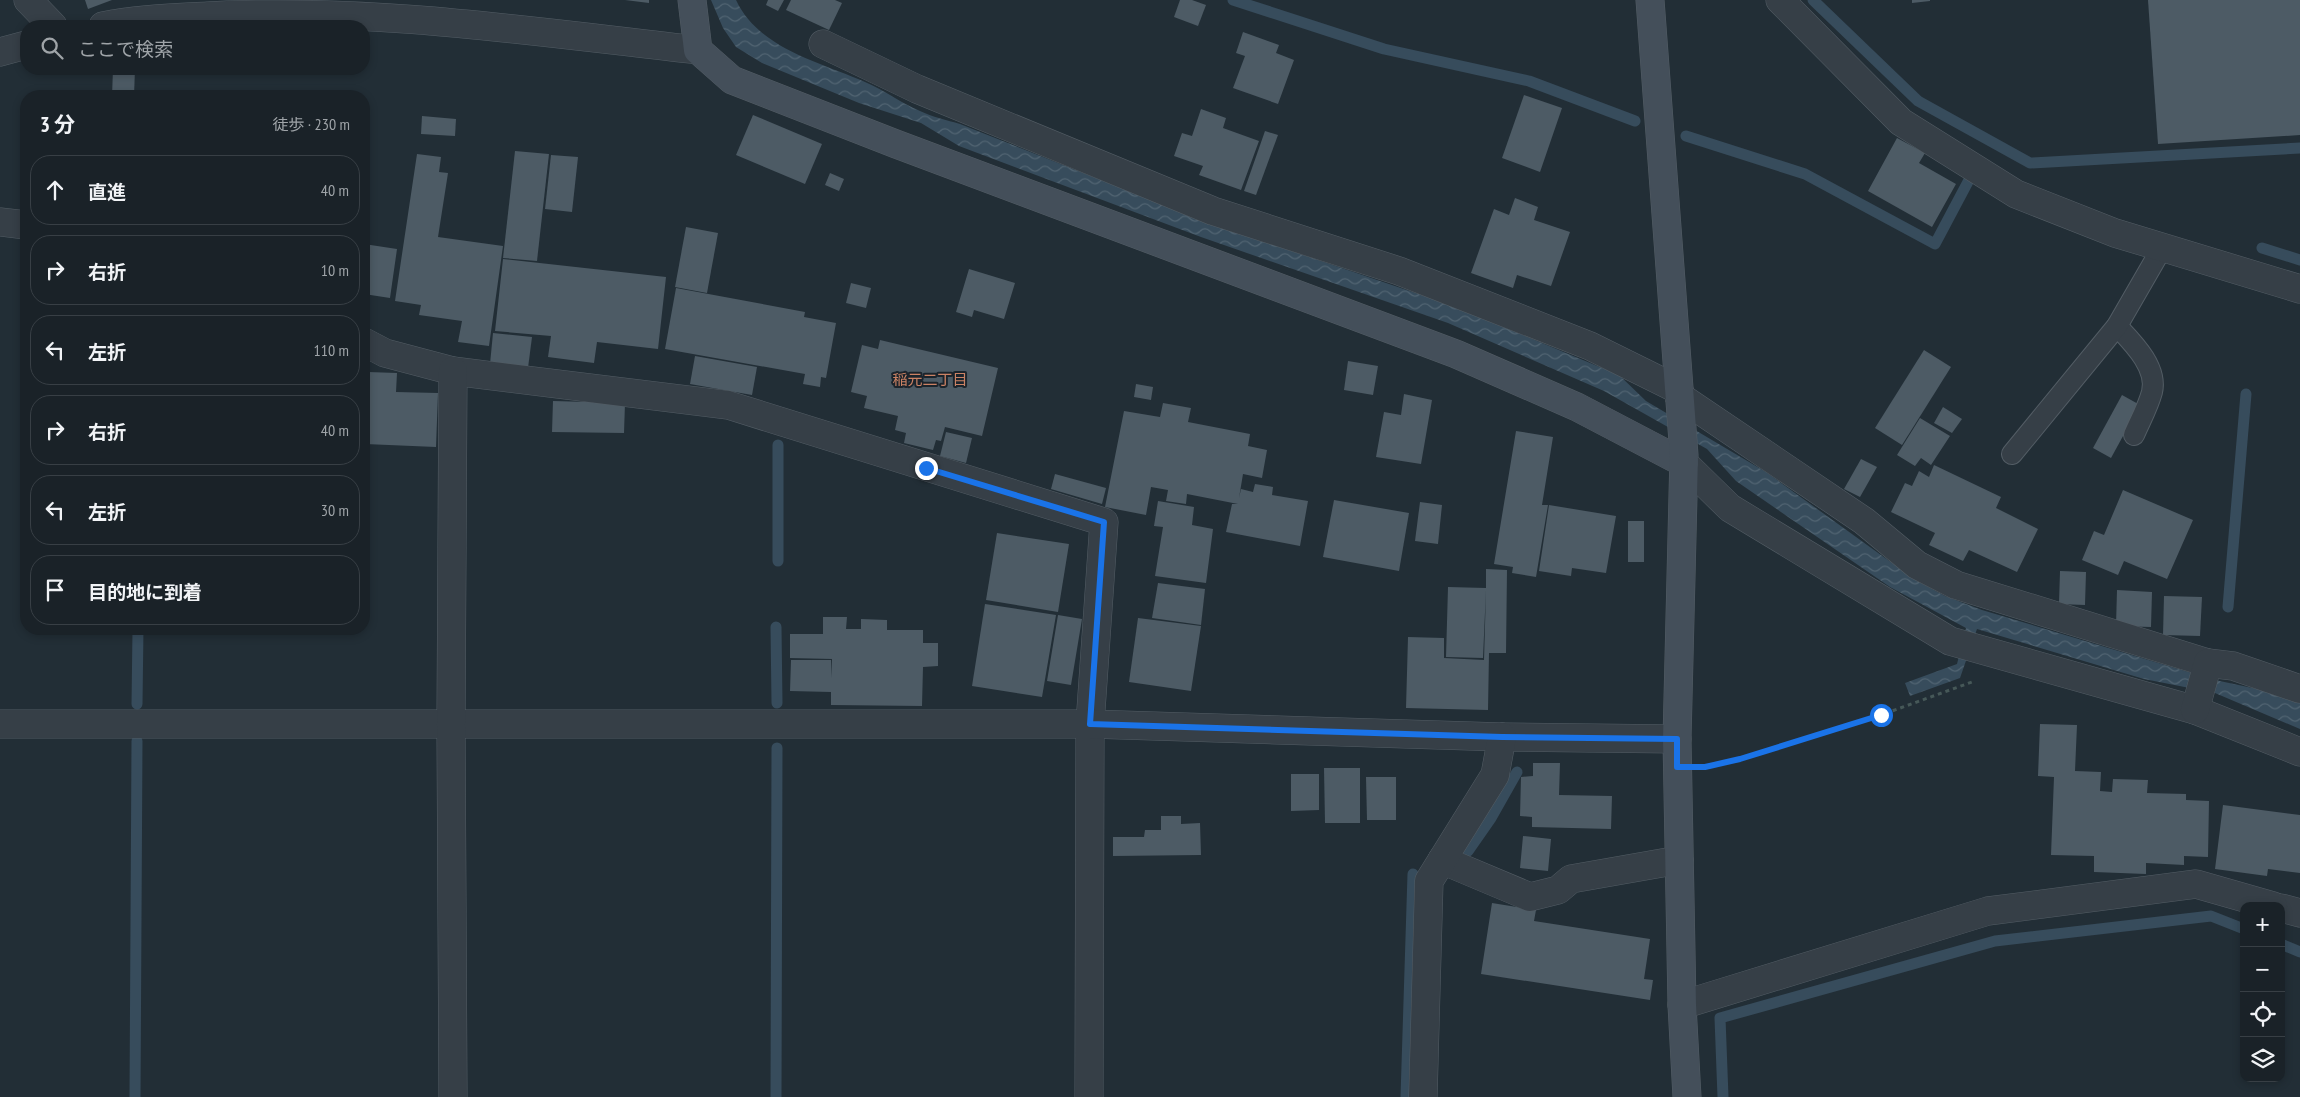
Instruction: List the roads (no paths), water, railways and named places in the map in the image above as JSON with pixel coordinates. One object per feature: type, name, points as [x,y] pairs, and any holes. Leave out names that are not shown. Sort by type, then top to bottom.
[{"type":"street","points":[[28,0],[47,20]]},
{"type":"street","points":[[429,0],[446,22]]},
{"type":"street","points":[[692,0],[698,50]]},
{"type":"street","points":[[1650,0],[1684,459],[1677,767],[1682,1006],[1686,1097]]},
{"type":"street","points":[[1780,0],[1901,122],[2016,194],[2115,233],[2300,290]]},
{"type":"street","points":[[144,20],[268,13],[446,22],[698,50],[732,80],[906,148],[1456,354],[1576,407],[1684,459],[1730,508],[1974,648],[2202,685],[2233,666],[2300,689]]},
{"type":"street","points":[[823,44],[917,88],[1213,211],[1399,271],[1590,346],[1680,396],[1864,521],[1917,565],[1956,585],[2202,685],[2300,752]]},
{"type":"street","points":[[0,52],[20,47]]},
{"type":"street","points":[[0,222],[20,224]]},
{"type":"street","points":[[370,345],[385,354],[454,372],[728,404],[1104,522],[1090,724],[1089,1097]]},
{"type":"street","points":[[452,1097],[451,725],[454,372]]},
{"type":"street","points":[[0,724],[1090,724],[1502,737],[1677,739]]},
{"type":"street","points":[[1423,1097],[1429,881],[1495,775],[1502,737]]},
{"type":"street","points":[[1442,860],[1530,897],[1558,890],[1571,879],[1679,860]]},
{"type":"street","points":[[1682,1006],[1988,911],[2196,884],[2259,902]]},
{"type":"street","points":[[2285,909],[2300,913]]},
{"type":"lane","points":[[2012,454],[2117,326],[2162,248]]},
{"type":"lane","points":[[2117,326],[2138,349],[2150,370],[2153,390],[2134,435]]},
{"type":"water","points":[[711,0],[736,0],[746,17],[775,42],[810,60],[872,85],[925,113],[960,124],[1209,223],[1451,305],[1619,375],[1646,401],[1766,472],[1917,581],[1945,596],[1982,610],[2215,680],[2276,693],[2300,703],[2300,729],[2215,693],[2144,679],[1977,629],[1960,678],[1910,696],[1905,683],[1957,664],[1966,628],[1890,587],[1736,481],[1707,449],[1604,391],[1448,323],[1201,237],[959,146],[921,123],[859,103],[762,63],[736,47],[723,28]]},
{"type":"waterway","points":[[1233,0],[1384,49],[1529,81],[1635,121]]},
{"type":"waterway","points":[[1813,0],[1918,101],[2030,163],[2300,148]]},
{"type":"waterway","points":[[1686,136],[1805,174],[1935,244],[1970,178]]},
{"type":"waterway","points":[[2262,248],[2300,260]]},
{"type":"waterway","points":[[2228,607],[2246,394]]},
{"type":"waterway","points":[[778,445],[778,561]]},
{"type":"waterway","points":[[776,627],[777,703]]},
{"type":"waterway","points":[[137,704],[138,635]]},
{"type":"waterway","points":[[135,1097],[137,741]]},
{"type":"waterway","points":[[776,1097],[777,748]]},
{"type":"waterway","points":[[1468,851],[1491,818],[1517,772]]},
{"type":"waterway","points":[[1406,1097],[1413,874]]},
{"type":"waterway","points":[[1723,1097],[1720,1018],[1995,941],[2211,916],[2240,927]]},
{"type":"waterway","points":[[2285,946],[2300,952]]},
{"type":"district","name":"稲元二丁目","points":[[930,380]]}]
